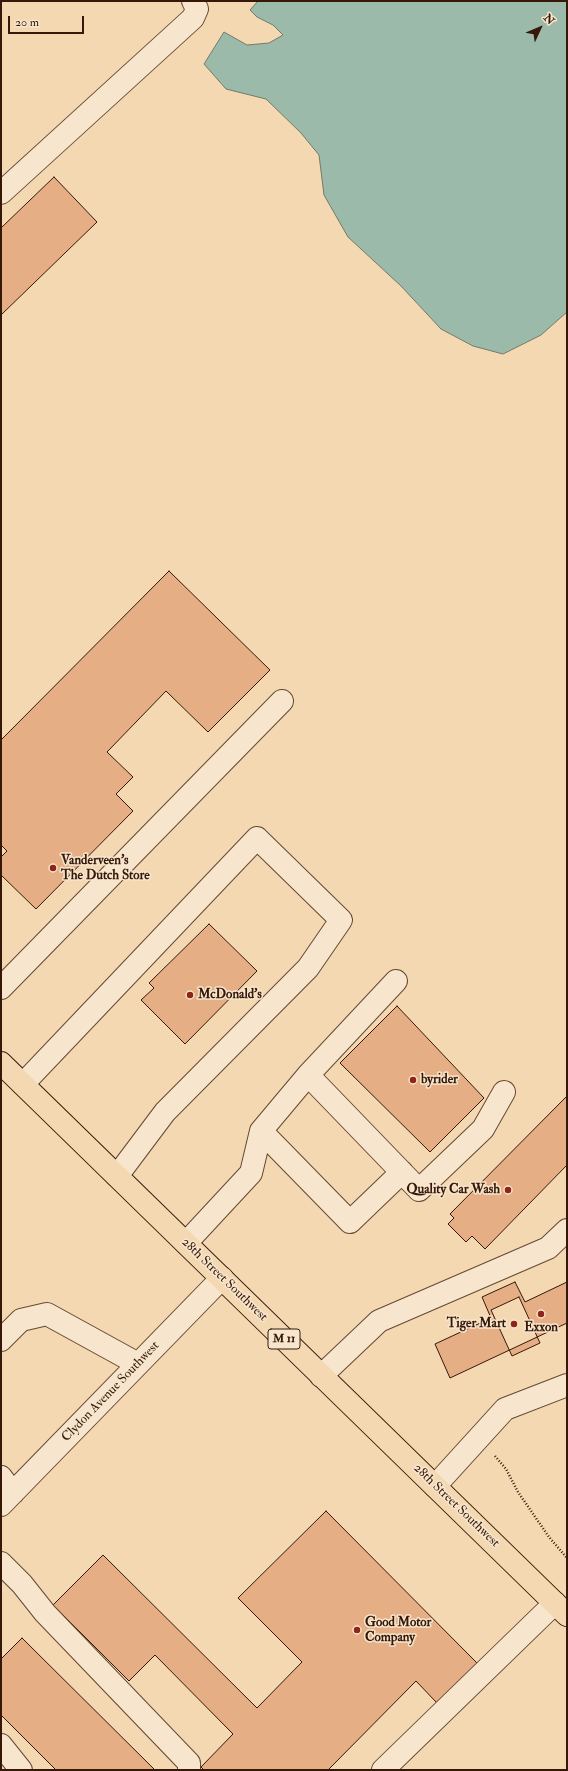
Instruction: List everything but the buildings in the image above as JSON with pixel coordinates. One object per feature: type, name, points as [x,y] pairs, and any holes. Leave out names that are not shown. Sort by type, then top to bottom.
[{"type":"main road","name":"28th Street Southwest","points":[[1,1063],[561,1609]]},
{"type":"street","points":[[1,193],[192,18],[197,9],[193,1]]},
{"type":"street","points":[[1,988],[282,701]]},
{"type":"street","points":[[22,1084],[257,838],[341,920],[308,968],[166,1112],[117,1176]]},
{"type":"street","points":[[186,1243],[251,1173],[261,1131],[308,1075],[396,981]]},
{"type":"street","points":[[308,1075],[419,1190],[483,1129],[504,1092]]},
{"type":"street","points":[[261,1131],[350,1222],[402,1172]]},
{"type":"street","points":[[321,1376],[379,1321],[548,1248],[567,1230]]},
{"type":"street","name":"Clydon Avenue Southwest","points":[[5,1492],[138,1364],[222,1278]]},
{"type":"street","points":[[1,1340],[21,1320],[47,1314],[138,1364]]},
{"type":"street","points":[[435,1486],[505,1409],[567,1385]]},
{"type":"street","points":[[1,1563],[22,1584],[45,1613],[189,1763],[189,1770]]},
{"type":"street","points":[[383,1770],[561,1609]]},
{"type":"street","points":[[1,1745],[22,1770]]},
{"type":"path","points":[[474,1443],[495,1456],[506,1469],[518,1492],[549,1537],[567,1558]]},
{"type":"shaded area","points":[[258,1],[567,1],[567,312],[541,335],[503,354],[473,346],[441,329],[401,286],[348,237],[324,195],[319,155],[301,133],[266,99],[226,89],[204,64],[224,32],[247,45],[269,43],[283,35],[273,25],[257,17],[250,10]]},
{"type":"place","name":"Vanderveen's The Dutch Store","points":[[53,868]]},
{"type":"place","name":"McDonald's","points":[[190,995]]},
{"type":"place","name":"byrider","points":[[413,1080]]},
{"type":"place","name":"Quality Car Wash","points":[[508,1190]]},
{"type":"place","name":"Exxon","points":[[541,1314]]},
{"type":"place","name":"Tiger Mart","points":[[514,1324]]},
{"type":"place","name":"Good Motor Company","points":[[357,1630]]}]
